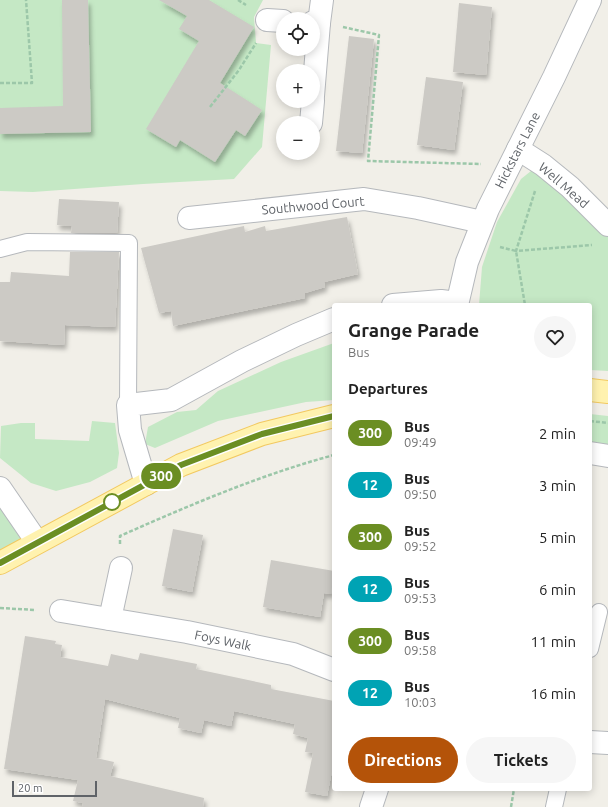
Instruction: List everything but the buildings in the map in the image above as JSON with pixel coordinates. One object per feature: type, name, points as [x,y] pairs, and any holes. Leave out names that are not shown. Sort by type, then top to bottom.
[{"type":"main road","points":[[592,390],[608,392]]},
{"type":"main road","points":[[0,563],[181,465],[262,434],[332,416]]},
{"type":"street","points":[[319,12],[322,0]]},
{"type":"street","name":"Hickstars Lane","points":[[457,303],[467,262],[479,232],[514,156],[554,77],[590,0]]},
{"type":"street","name":"Well Mead","points":[[514,156],[543,165],[570,188],[608,225]]},
{"type":"street","name":"Southwood Court","points":[[190,218],[364,199],[418,208],[479,232]]},
{"type":"street","points":[[416,303],[441,301],[452,303]]},
{"type":"street","points":[[146,484],[130,430],[128,405],[171,400],[296,335],[332,320]]},
{"type":"street","points":[[592,453],[608,456]]},
{"type":"street","points":[[0,488],[37,542]]},
{"type":"street","points":[[110,619],[121,568]]},
{"type":"street","name":"Foys Walk","points":[[61,611],[187,632],[293,654],[332,669]]},
{"type":"street","points":[[592,742],[608,743]]},
{"type":"street","points":[[371,807],[376,791]]},
{"type":"lane","points":[[0,249],[27,242],[130,243],[128,405]]},
{"type":"lane","points":[[592,641],[599,612]]},
{"type":"lane","points":[[554,807],[558,791]]},
{"type":"path","points":[[0,83],[32,83],[26,0]]},
{"type":"path","points":[[210,107],[239,70],[256,43],[275,21]]},
{"type":"path","points":[[320,23],[380,35],[368,161],[514,156]]},
{"type":"path","points":[[525,303],[516,251],[543,165]]},
{"type":"path","points":[[479,232],[516,251],[593,245]]},
{"type":"path","points":[[592,421],[608,423]]},
{"type":"path","points":[[121,568],[120,536],[197,503],[300,464],[332,455]]},
{"type":"path","points":[[0,608],[61,611]]},
{"type":"path","points":[[510,807],[514,791]]},
{"type":"green space","points":[[0,0],[263,0],[254,17],[256,43],[271,45],[262,147],[234,179],[33,192],[0,191]]},
{"type":"green space","points":[[543,165],[608,225],[608,371],[592,370],[592,303],[479,303],[482,267],[497,222],[521,179],[531,171]]},
{"type":"green space","points":[[332,344],[332,400],[306,402],[218,421],[155,448],[145,444],[148,427],[177,412],[196,410],[218,391],[281,362]]},
{"type":"green space","points":[[592,414],[608,416],[608,449],[592,449]]},
{"type":"green space","points":[[92,421],[115,423],[119,453],[117,468],[90,482],[56,491],[31,483],[0,458],[1,426],[21,423],[35,423],[35,439],[89,441]]},
{"type":"green space","points":[[0,489],[37,542],[0,563]]},
{"type":"bus line","name":"300","points":[[0,563],[181,465],[262,434],[332,416]]}]
